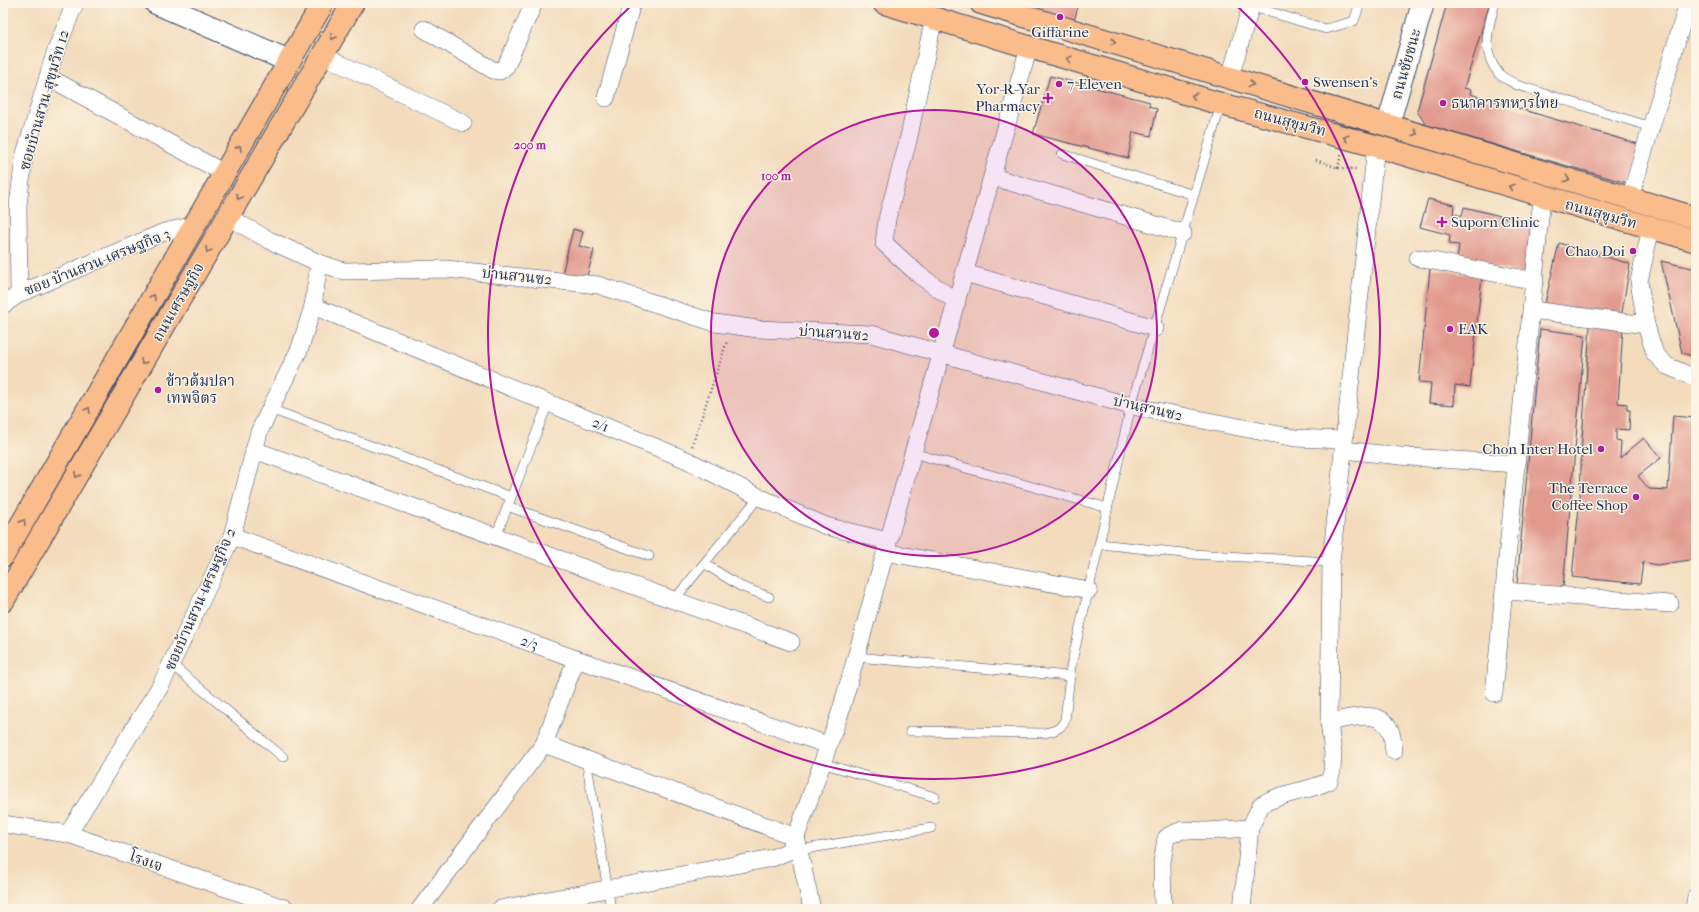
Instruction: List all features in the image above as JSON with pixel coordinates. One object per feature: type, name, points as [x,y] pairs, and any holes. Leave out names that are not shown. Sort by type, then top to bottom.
[{"type":"main road","name":"ถนนเศรษฐกิจ","points":[[3,556],[324,3]]},
{"type":"main road","name":"ถนนเศรษฐกิจ","points":[[3,601],[353,3]]},
{"type":"main road","name":"ถนนสุขุมวิท","points":[[884,3],[1221,104],[1376,146],[1542,197],[1696,241]]},
{"type":"main road","name":"ถนนสุขุมวิท","points":[[981,3],[1696,218]]},
{"type":"main road","points":[[1376,146],[1388,125]]},
{"type":"street","name":"ซอยบ้านสวน-สุขุมวิท 12","points":[[19,294],[18,205],[24,157],[48,77],[75,3]]},
{"type":"street","points":[[156,3],[289,61]]},
{"type":"street","points":[[424,29],[493,70],[500,71],[506,66],[534,3]]},
{"type":"street","points":[[606,98],[632,3]]},
{"type":"street","name":"ถนนชัยชนะ","points":[[1388,125],[1423,3]]},
{"type":"street","points":[[1630,198],[1688,3]]},
{"type":"street","points":[[1230,77],[1246,5]]},
{"type":"street","points":[[934,17],[908,141],[887,219],[884,243],[919,274],[957,302]]},
{"type":"street","points":[[812,909],[798,844],[856,657],[1029,47]]},
{"type":"street","points":[[322,55],[463,123]]},
{"type":"street","points":[[48,77],[224,173]]},
{"type":"street","points":[[1242,909],[1250,828],[1261,805],[1268,801],[1321,785],[1329,781],[1332,772],[1333,753],[1329,722],[1332,562],[1343,445],[1376,146]]},
{"type":"street","points":[[993,177],[1183,233]]},
{"type":"street","points":[[1494,693],[1542,197]]},
{"type":"street","points":[[228,217],[269,240],[319,263]]},
{"type":"street","name":"ซอย บ้านสวน-เศรษฐกิจ 3","points":[[3,305],[19,294],[164,232],[195,225]]},
{"type":"street","points":[[1651,228],[1639,281],[1646,325],[1655,354],[1667,366],[1696,378]]},
{"type":"street","points":[[1418,258],[1535,281]]},
{"type":"street","name":"บ่านสวนซ2","points":[[319,263],[344,271],[446,269],[598,285],[716,323],[758,329],[871,334],[1131,406],[1295,438],[1410,457],[1517,464]]},
{"type":"street","name":"ซอยบ้านสวน-เศรษฐกิจ 2","points":[[68,834],[161,685],[232,536],[259,432],[300,348],[313,306],[319,263]]},
{"type":"street","points":[[965,272],[1155,328]]},
{"type":"street","name":"2/1","points":[[313,306],[687,460],[759,497],[826,526],[886,547],[1089,590]]},
{"type":"street","points":[[1532,310],[1646,325]]},
{"type":"street","points":[[254,450],[791,642]]},
{"type":"street","name":"2/3","points":[[232,536],[576,659],[828,745]]},
{"type":"street","points":[[1504,591],[1670,604]]},
{"type":"street","points":[[420,909],[544,744],[576,659]]},
{"type":"street","points":[[1329,722],[1370,715],[1380,718],[1390,731],[1394,751]]},
{"type":"street","points":[[544,744],[586,759],[798,844]]},
{"type":"street","name":"โรงเจ","points":[[3,824],[68,834],[287,909]]},
{"type":"street","points":[[1163,909],[1162,863],[1166,838],[1182,830],[1207,831],[1250,828]]},
{"type":"street","points":[[500,909],[772,858],[789,851],[798,844]]},
{"type":"street","points":[[1694,909],[1696,896]]},
{"type":"lane","points":[[1246,5],[1326,29],[1354,21],[1360,3]]},
{"type":"lane","points":[[1495,3],[1486,32],[1487,52],[1499,74],[1517,85],[1651,127]]},
{"type":"lane","points":[[910,730],[1044,733],[1058,730],[1065,720],[1069,676],[1131,406],[1221,104]]},
{"type":"lane","points":[[1062,154],[1194,194]]},
{"type":"lane","points":[[496,536],[548,403]]},
{"type":"lane","points":[[270,409],[649,556]]},
{"type":"lane","points":[[913,453],[1108,508]]},
{"type":"lane","points":[[674,600],[759,497]]},
{"type":"lane","points":[[1100,544],[1192,554],[1332,562]]},
{"type":"lane","points":[[705,564],[740,586],[769,597]]},
{"type":"lane","points":[[856,657],[1069,676]]},
{"type":"lane","points":[[171,664],[283,757]]},
{"type":"lane","points":[[586,759],[611,909]]},
{"type":"lane","points":[[822,763],[936,797]]},
{"type":"lane","points":[[798,844],[931,828]]},
{"type":"path","points":[[1316,160],[1338,168],[1356,169]]},
{"type":"path","points":[[687,460],[732,325]]},
{"type":"building","name":"Giffarine","points":[[1021,3],[1079,3],[1073,25],[1019,9]]},
{"type":"building","points":[[1447,3],[1490,3],[1464,88],[1471,90],[1470,94],[1641,145],[1630,184],[1426,125],[1417,111]]},
{"type":"building","points":[[1050,76],[1150,102],[1149,106],[1157,109],[1151,136],[1133,132],[1128,158],[1033,134]]},
{"type":"building","points":[[1428,199],[1454,205],[1453,214],[1462,216],[1464,207],[1533,224],[1527,274],[1457,260],[1459,245],[1449,244],[1450,235],[1420,227]]},
{"type":"building","points":[[573,229],[583,232],[579,246],[594,250],[586,280],[562,274]]},
{"type":"building","points":[[1559,243],[1630,264],[1621,318],[1544,307]]},
{"type":"building","points":[[1661,261],[1696,269],[1696,357],[1682,353]]},
{"type":"building","name":"EAK","points":[[1430,268],[1482,277],[1470,387],[1455,385],[1454,405],[1429,403],[1431,383],[1419,382]]},
{"type":"building","name":"Chon Inter Hotel","points":[[1590,326],[1623,328],[1618,403],[1627,404],[1627,410],[1630,410],[1629,430],[1616,429],[1616,440],[1621,441],[1620,458],[1644,438],[1661,458],[1638,476],[1649,489],[1668,490],[1673,416],[1696,418],[1696,559],[1657,565],[1643,562],[1640,584],[1572,577],[1580,496],[1582,438]]},
{"type":"building","points":[[1540,329],[1585,335],[1563,588],[1517,584]]},
{"type":"place","name":"Giffarine","points":[[1060,17]]},
{"type":"place","name":"Swensen's","points":[[1305,82]]},
{"type":"place","name":"7-Eleven","points":[[1059,84]]},
{"type":"place","name":"Yor-R-Yar Pharmacy","points":[[1048,98]]},
{"type":"place","name":"ธนาคารทหารไทย","points":[[1443,103]]},
{"type":"place","name":"Suporn Clinic","points":[[1442,222]]},
{"type":"place","name":"Chao Doi","points":[[1633,251]]},
{"type":"place","name":"EAK","points":[[1450,329]]},
{"type":"place","name":"ข้าวต้มปลา เทพจิตร","points":[[158,390]]},
{"type":"place","name":"Chon Inter Hotel","points":[[1601,449]]},
{"type":"place","name":"The Terrace Coffee Shop","points":[[1636,497]]}]
